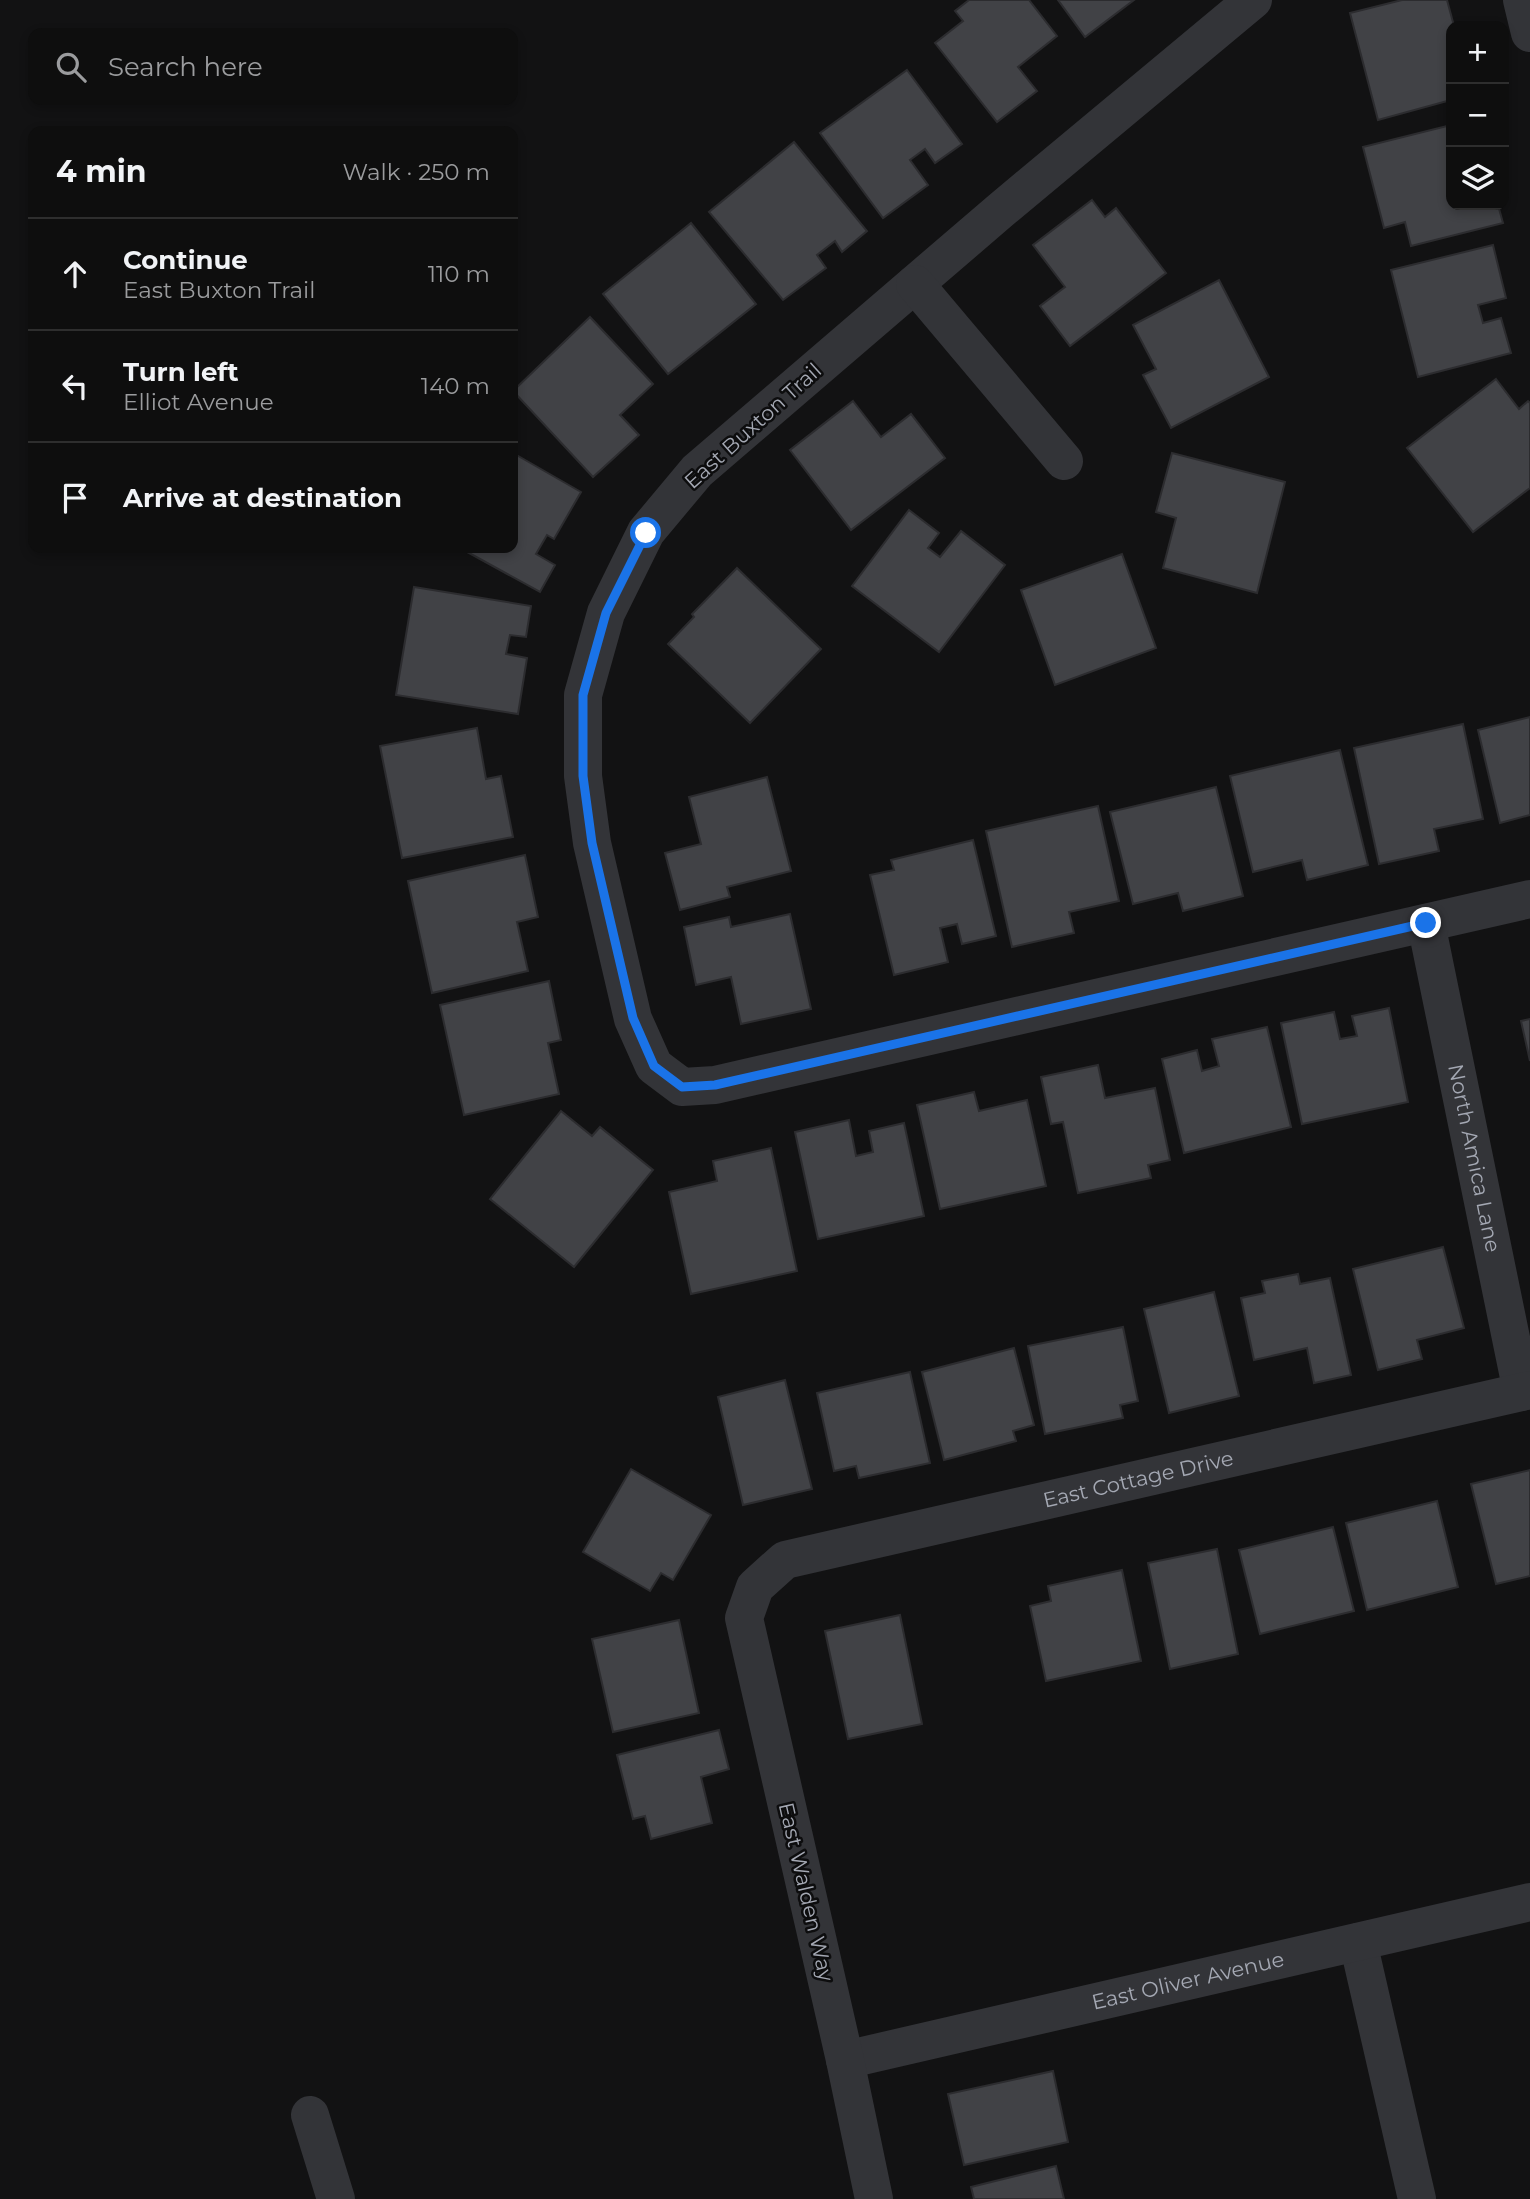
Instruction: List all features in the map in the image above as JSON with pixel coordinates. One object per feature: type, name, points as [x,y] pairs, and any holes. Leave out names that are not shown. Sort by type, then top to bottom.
[{"type":"street","name":"East Buxton Trail","points":[[1253,0],[1001,210],[697,471],[646,533],[606,613],[583,695],[583,776],[592,843],[633,1018],[654,1066],[682,1087],[715,1085],[1426,923]]},
{"type":"street","points":[[1521,0],[1530,33]]},
{"type":"street","points":[[915,284],[1064,461]]},
{"type":"street","points":[[1426,923],[1530,899]]},
{"type":"street","name":"North Amica Lane","points":[[1426,923],[1526,1391]]},
{"type":"street","name":"East Cottage Drive","points":[[755,1587],[785,1560],[1526,1391]]},
{"type":"street","name":"East Walden Way","points":[[755,1587],[744,1618],[874,2199]]},
{"type":"street","name":"East Oliver Avenue","points":[[845,2060],[1530,1902]]},
{"type":"street","points":[[1358,1942],[1417,2199]]},
{"type":"street","points":[[310,2115],[336,2199]]},
{"type":"building","points":[[969,0],[1029,0],[1057,36],[1018,67],[1037,91],[997,122],[935,43],[963,21],[955,11]]},
{"type":"building","points":[[1058,0],[1134,0],[1085,37]]},
{"type":"building","points":[[1402,0],[1447,0],[1453,21],[1446,21],[1446,101],[1378,120],[1350,13]]},
{"type":"building","points":[[907,70],[962,144],[935,163],[925,149],[910,160],[928,185],[883,218],[820,133]]},
{"type":"building","points":[[1446,126],[1446,210],[1499,210],[1503,223],[1411,246],[1405,222],[1384,228],[1363,147]]},
{"type":"building","points":[[794,142],[867,231],[842,252],[835,241],[817,255],[826,268],[783,300],[709,212]]},
{"type":"building","points":[[1092,200],[1105,217],[1116,208],[1166,273],[1070,346],[1040,306],[1065,287],[1033,245]]},
{"type":"building","points":[[691,223],[756,304],[668,374],[603,294]]},
{"type":"building","points":[[1493,245],[1506,298],[1478,305],[1483,323],[1501,318],[1511,353],[1418,377],[1391,270]]},
{"type":"building","points":[[1219,280],[1269,377],[1171,428],[1143,375],[1156,369],[1133,325]]},
{"type":"building","points":[[590,317],[653,384],[620,415],[639,435],[593,477],[518,396],[518,386]]},
{"type":"building","points":[[1496,379],[1519,409],[1528,401],[1530,403],[1530,488],[1473,532],[1407,448]]},
{"type":"building","points":[[853,401],[881,437],[911,414],[945,458],[851,530],[790,450]]},
{"type":"building","points":[[1172,453],[1285,482],[1257,593],[1163,568],[1176,518],[1156,512]]},
{"type":"building","points":[[518,456],[581,492],[554,539],[547,535],[536,554],[555,565],[540,592],[469,553],[518,553]]},
{"type":"building","points":[[909,510],[939,533],[928,548],[940,557],[961,531],[1005,565],[939,652],[852,586]]},
{"type":"building","points":[[1122,554],[1156,648],[1055,685],[1021,590]]},
{"type":"building","points":[[737,568],[821,649],[750,723],[668,644],[694,617],[692,614]]},
{"type":"building","points":[[414,587],[531,606],[526,637],[510,635],[506,654],[527,658],[518,714],[396,695]]},
{"type":"building","points":[[1530,717],[1530,815],[1500,823],[1478,730]]},
{"type":"building","points":[[1463,724],[1483,819],[1434,829],[1439,851],[1379,864],[1354,748]]},
{"type":"building","points":[[477,728],[486,779],[501,776],[513,837],[402,858],[380,746]]},
{"type":"building","points":[[1340,750],[1368,865],[1307,880],[1302,860],[1253,872],[1230,776]]},
{"type":"building","points":[[767,777],[791,871],[727,887],[730,897],[680,910],[665,853],[701,844],[689,797]]},
{"type":"building","points":[[1216,787],[1243,896],[1183,911],[1178,893],[1133,904],[1110,812]]},
{"type":"building","points":[[1098,806],[1119,901],[1069,912],[1074,933],[1012,947],[986,831]]},
{"type":"building","points":[[973,840],[996,936],[962,944],[957,924],[940,928],[948,962],[894,975],[870,875],[894,870],[891,860]]},
{"type":"building","points":[[525,855],[538,917],[517,922],[528,971],[432,993],[408,881]]},
{"type":"building","points":[[790,914],[811,1009],[741,1024],[731,977],[696,985],[684,927],[729,917],[731,927]]},
{"type":"building","points":[[549,981],[561,1040],[548,1043],[559,1094],[464,1115],[440,1005]]},
{"type":"building","points":[[1389,1008],[1408,1102],[1302,1124],[1281,1023],[1334,1012],[1340,1039],[1357,1036],[1352,1016]]},
{"type":"building","points":[[1530,1019],[1530,1061],[1521,1021]]},
{"type":"building","points":[[1267,1027],[1291,1127],[1184,1153],[1162,1059],[1197,1050],[1202,1071],[1219,1066],[1212,1039]]},
{"type":"building","points":[[1098,1065],[1105,1098],[1155,1088],[1170,1160],[1148,1165],[1151,1178],[1078,1193],[1063,1122],[1051,1124],[1041,1077]]},
{"type":"building","points":[[974,1092],[979,1111],[1027,1100],[1046,1186],[940,1209],[917,1105]]},
{"type":"building","points":[[561,1111],[592,1136],[600,1127],[653,1170],[574,1267],[490,1199]]},
{"type":"building","points":[[849,1120],[856,1156],[873,1152],[869,1131],[904,1123],[924,1216],[818,1239],[795,1132]]},
{"type":"building","points":[[771,1148],[797,1271],[691,1294],[669,1192],[717,1181],[713,1161]]},
{"type":"building","points":[[1443,1247],[1464,1328],[1417,1340],[1422,1359],[1378,1370],[1353,1269]]},
{"type":"building","points":[[1298,1274],[1300,1284],[1330,1278],[1351,1375],[1314,1383],[1307,1348],[1254,1360],[1241,1298],[1265,1293],[1262,1281]]},
{"type":"building","points":[[1214,1292],[1239,1396],[1169,1413],[1144,1309]]},
{"type":"building","points":[[1123,1327],[1138,1401],[1120,1405],[1123,1418],[1045,1434],[1028,1346]]},
{"type":"building","points":[[1014,1348],[1034,1425],[1013,1431],[1016,1441],[944,1460],[922,1372]]},
{"type":"building","points":[[910,1372],[930,1463],[859,1478],[856,1466],[834,1471],[817,1393]]},
{"type":"building","points":[[785,1380],[812,1489],[743,1505],[718,1397]]},
{"type":"building","points":[[631,1469],[711,1515],[673,1580],[661,1573],[650,1591],[583,1552]]},
{"type":"building","points":[[1530,1470],[1530,1576],[1496,1584],[1471,1484]]},
{"type":"building","points":[[1437,1501],[1458,1587],[1367,1610],[1346,1523]]},
{"type":"building","points":[[1333,1527],[1354,1611],[1260,1634],[1239,1550]]},
{"type":"building","points":[[1217,1549],[1238,1654],[1170,1669],[1148,1563]]},
{"type":"building","points":[[1122,1570],[1141,1661],[1046,1681],[1030,1606],[1051,1601],[1048,1586]]},
{"type":"building","points":[[900,1615],[922,1724],[848,1739],[825,1631]]},
{"type":"building","points":[[679,1620],[699,1713],[613,1732],[592,1639]]},
{"type":"building","points":[[719,1730],[729,1769],[701,1777],[712,1823],[651,1839],[645,1816],[633,1819],[617,1755]]},
{"type":"building","points":[[1053,2071],[1068,2142],[964,2165],[948,2094]]},
{"type":"building","points":[[1056,2166],[1064,2199],[974,2199],[971,2187]]},
{"type":"route","points":[[646,533],[606,613],[583,695],[583,776],[592,843],[633,1018],[654,1066],[682,1087],[715,1085],[1426,923]]}]
